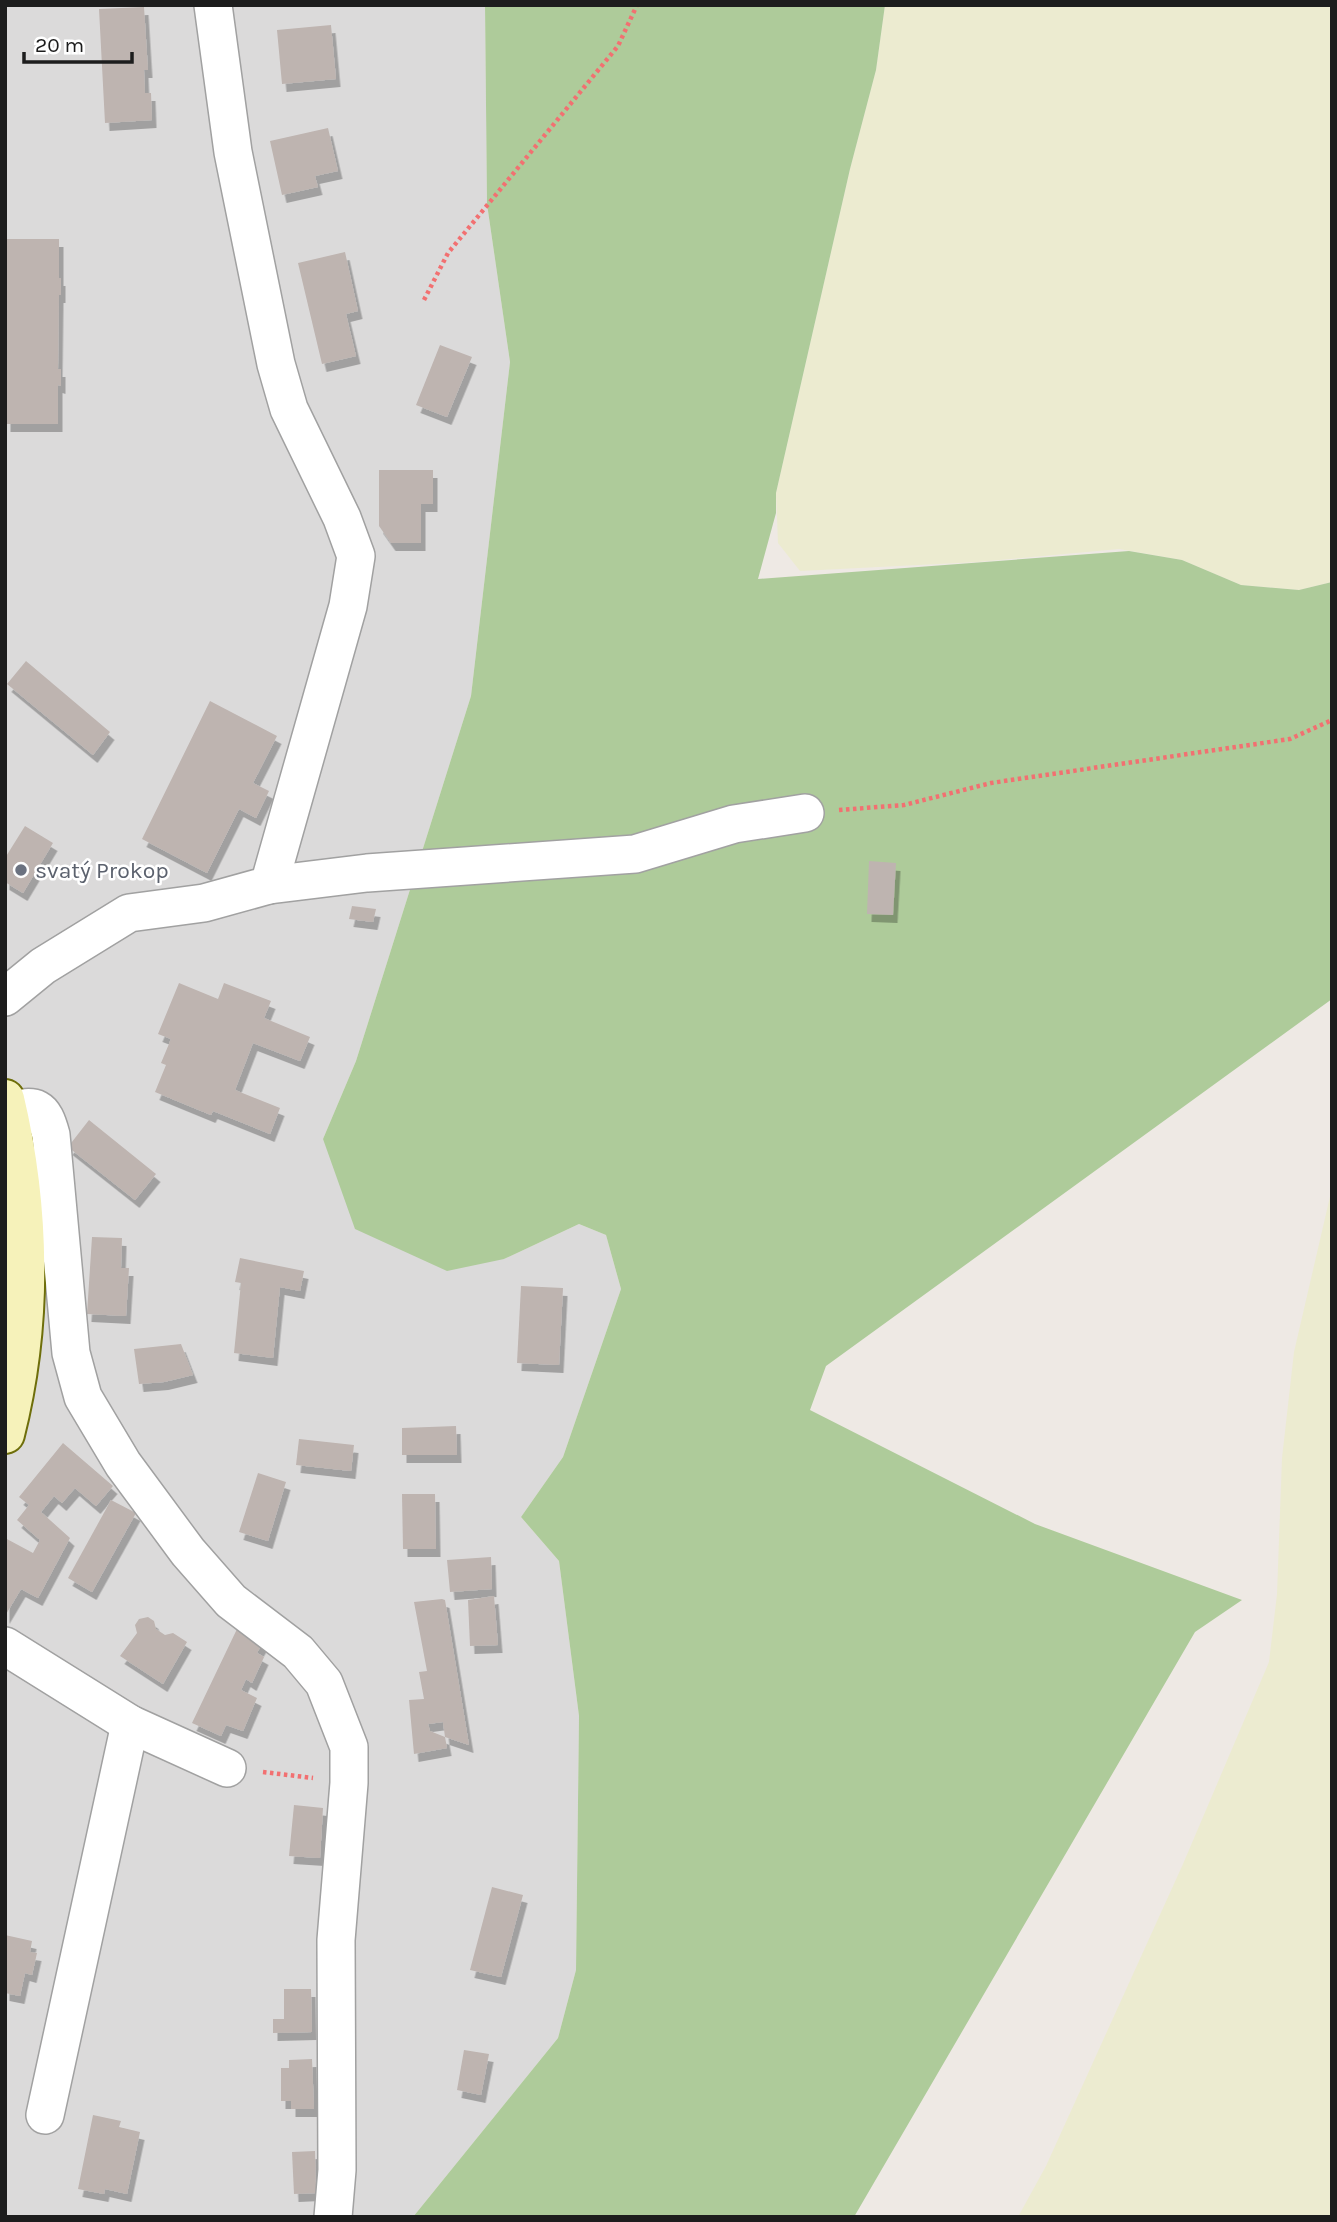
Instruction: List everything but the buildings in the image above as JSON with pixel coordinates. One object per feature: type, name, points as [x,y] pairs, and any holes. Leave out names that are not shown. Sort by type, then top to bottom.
[{"type":"main road","points":[[5,1434],[21,1358],[26,1262],[24,1214],[7,1105]]},
{"type":"street","points":[[213,5],[233,152],[276,364],[289,409],[342,518],[356,556],[348,606],[269,886]]},
{"type":"street","points":[[5,998],[43,965],[129,913],[204,903],[269,886],[367,873],[635,854],[734,824],[805,813]]},
{"type":"street","points":[[7,1105],[39,1109],[46,1116],[51,1135],[71,1353],[83,1397],[123,1464],[188,1552],[230,1601],[298,1652],[324,1683],[349,1747],[349,1783],[337,1940],[337,2170],[333,2217]]},
{"type":"street","points":[[5,1646],[130,1724],[227,1768]]},
{"type":"street","points":[[45,2115],[130,1724]]},
{"type":"path","points":[[424,300],[447,253],[618,46],[637,5]]},
{"type":"path","points":[[805,813],[904,805],[991,783],[1290,739],[1332,720]]},
{"type":"path","points":[[227,1768],[349,1783]]},
{"type":"shaded area","points":[[5,5],[485,5],[487,204],[510,362],[471,696],[356,1061],[323,1139],[504,1259],[579,1224],[606,1235],[621,1289],[563,1457],[521,1517],[559,1561],[579,1716],[576,1970],[558,2038],[413,2217],[5,2217]]},
{"type":"green space","points":[[485,5],[885,5],[876,70],[850,169],[776,493],[776,513],[758,579],[1129,551],[1182,560],[1241,585],[1299,590],[1332,582],[1332,999],[826,1366],[810,1410],[1035,1524],[1242,1600],[1195,1632],[854,2217],[413,2217],[558,2038],[576,1970],[579,1716],[559,1561],[521,1517],[563,1457],[621,1289],[606,1235],[579,1224],[504,1259],[447,1271],[355,1229],[323,1139],[356,1061],[471,696],[510,362],[487,204]]},
{"type":"green space","points":[[885,5],[1332,5],[1332,582],[1299,590],[1241,585],[1182,560],[1119,549],[978,562],[800,571],[778,543],[776,493],[850,169],[876,70]]},
{"type":"green space","points":[[1332,1188],[1332,2217],[1018,2217],[1046,2166],[1183,1864],[1269,1662],[1277,1594],[1282,1458],[1294,1352]]},
{"type":"place","name":"svatý Prokop","points":[[21,870]]}]
